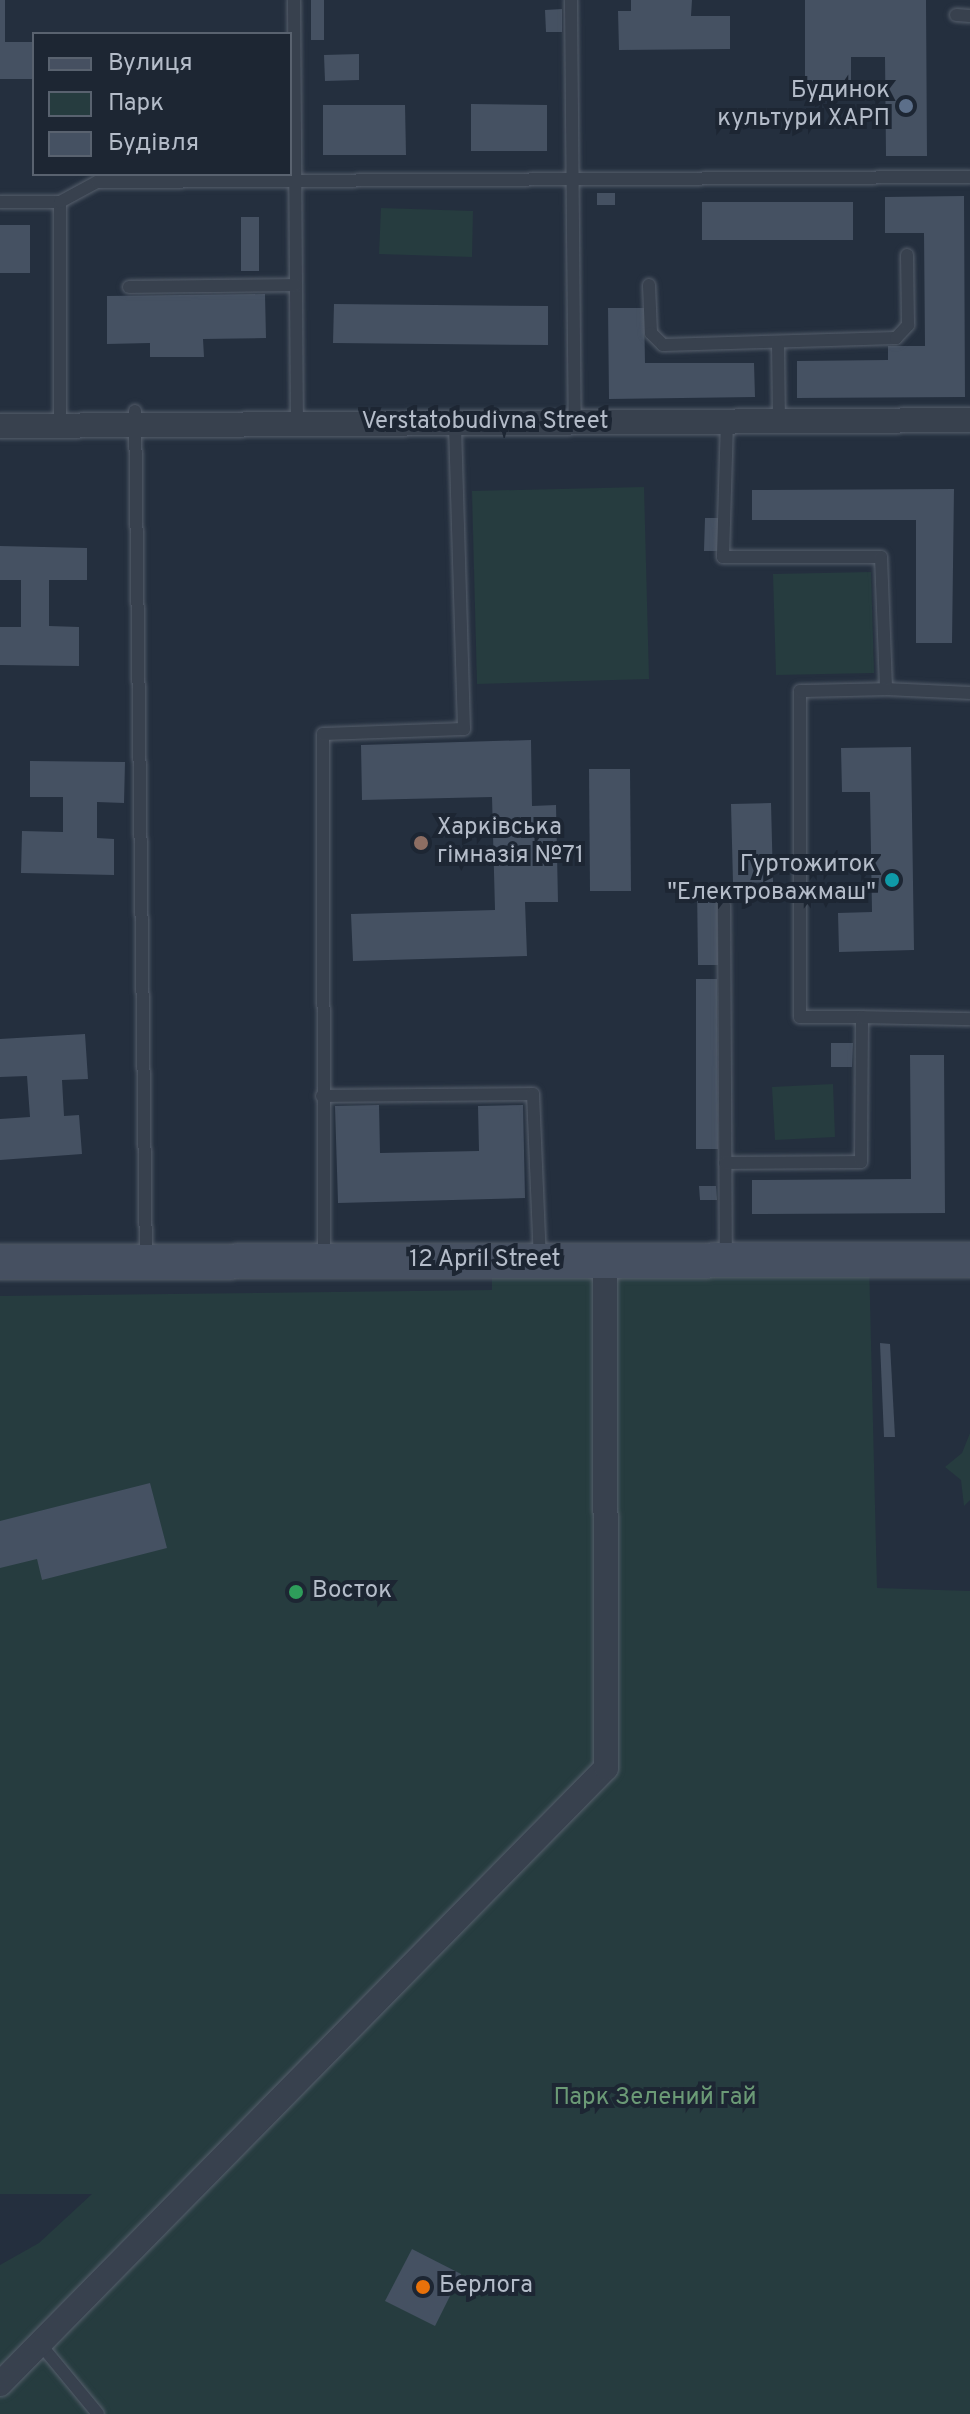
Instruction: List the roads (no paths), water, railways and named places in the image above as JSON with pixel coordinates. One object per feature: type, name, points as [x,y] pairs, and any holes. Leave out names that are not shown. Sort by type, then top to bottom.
[{"type":"street","name":"Verstatobudivna Street","points":[[0,426],[60,426],[135,418],[297,424],[970,420]]},
{"type":"street","name":"12 April Street","points":[[0,1262],[970,1260]]},
{"type":"street","points":[[0,2384],[606,1768],[605,1261]]},
{"type":"lane","points":[[294,0],[297,424]]},
{"type":"lane","points":[[571,0],[575,422]]},
{"type":"lane","points":[[956,15],[970,16]]},
{"type":"lane","points":[[0,202],[60,202],[97,182],[970,177]]},
{"type":"lane","points":[[60,202],[60,426]]},
{"type":"lane","points":[[649,285],[651,333],[658,343],[778,342],[902,335],[908,325],[907,255]]},
{"type":"lane","points":[[129,287],[296,285]]},
{"type":"lane","points":[[778,342],[779,421]]},
{"type":"lane","points":[[135,418],[146,1262]]},
{"type":"lane","points":[[727,421],[723,557],[881,557],[886,689]]},
{"type":"lane","points":[[324,1261],[323,734],[464,729],[455,423]]},
{"type":"lane","points":[[970,693],[886,689],[800,691],[800,1017],[970,1019]]},
{"type":"lane","points":[[724,905],[726,1261]]},
{"type":"lane","points":[[725,1163],[861,1162],[862,1017]]},
{"type":"lane","points":[[322,1096],[533,1094],[540,1261]]},
{"type":"lane","points":[[41,2345],[98,2414]]},
{"type":"place","name":"Будинок культури ХАРП","points":[[906,106]]},
{"type":"place","name":"Харківська гімназія №71","points":[[421,843]]},
{"type":"place","name":"Гуртожиток \"Електроважмаш\"","points":[[892,880]]},
{"type":"place","name":"Восток","points":[[296,1592]]},
{"type":"place","name":"Берлога","points":[[423,2287]]},
{"type":"park label","name":"Парк Зелений гай","points":[[655,2099]]}]
